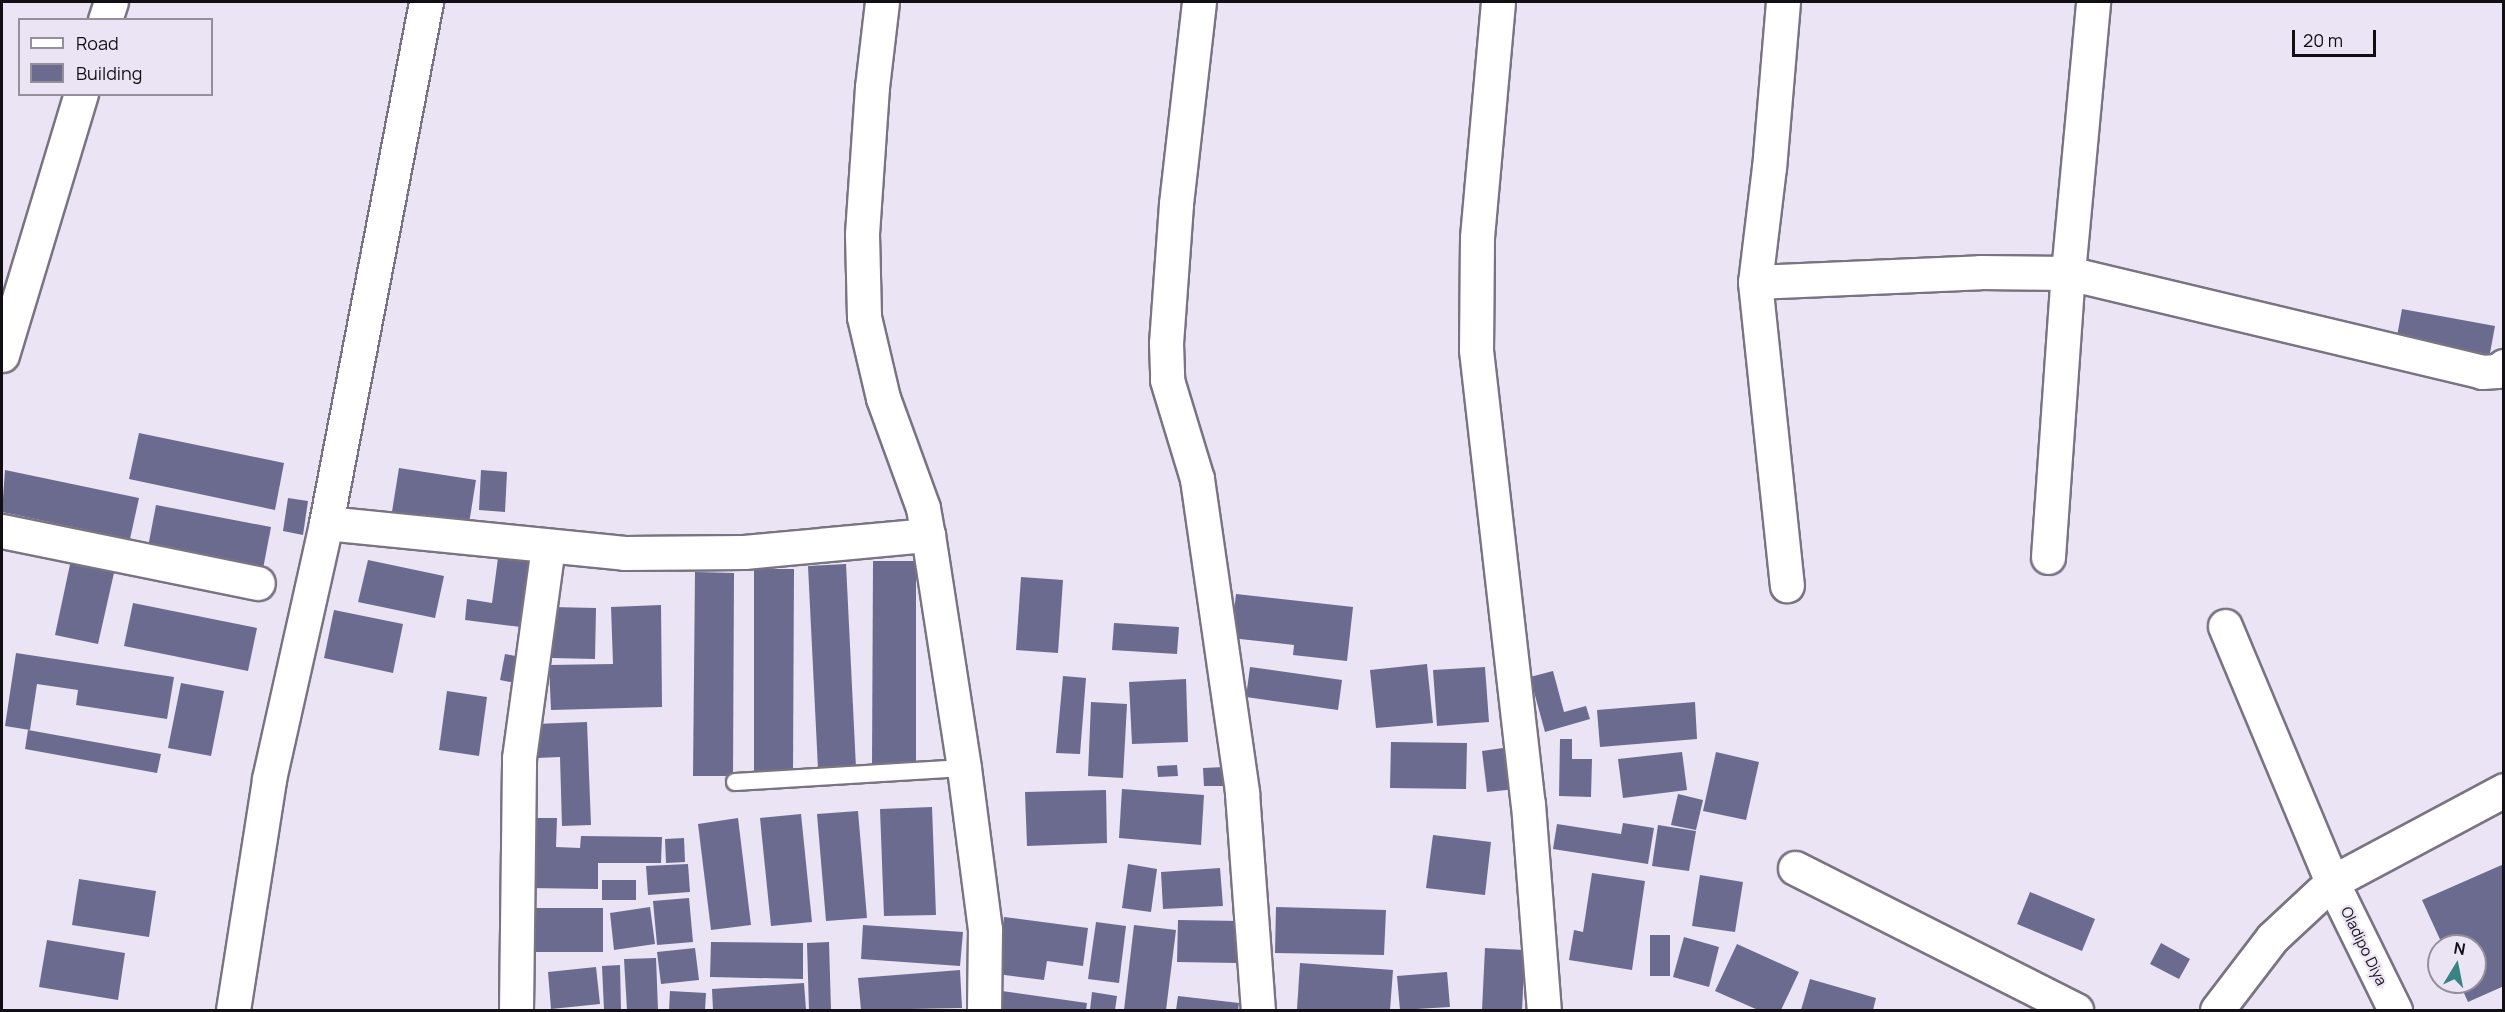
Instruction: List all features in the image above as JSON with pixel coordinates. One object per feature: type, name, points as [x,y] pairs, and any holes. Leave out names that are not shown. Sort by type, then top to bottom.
[{"type":"street","points":[[106,18],[111,2]]},
{"type":"street","points":[[233,1011],[269,779],[326,523],[426,2]]},
{"type":"street","points":[[882,2],[872,87],[862,234],[864,317],[883,398],[923,508],[928,535],[964,768],[984,929],[984,1011]]},
{"type":"street","points":[[1198,2],[1176,204],[1166,343],[1167,380],[1197,479],[1242,793],[1258,1011]]},
{"type":"street","points":[[1498,2],[1477,238],[1476,350],[1528,804],[1544,1011]]},
{"type":"street","points":[[1783,2],[1769,167],[1755,282],[1787,585]]},
{"type":"street","points":[[2048,557],[2068,273],[2093,2]]},
{"type":"street","points":[[2,355],[80,96]]},
{"type":"street","points":[[1755,282],[1980,272],[2068,273],[2482,372],[2497,371],[2504,366]]},
{"type":"street","points":[[326,523],[624,553],[744,552],[928,535]]},
{"type":"street","points":[[2,531],[258,583]]},
{"type":"street","points":[[516,1011],[519,758],[548,546]]},
{"type":"street","name":"Oladipo Diya","points":[[2225,626],[2332,882],[2395,1011]]},
{"type":"street","points":[[2217,1011],[2272,938],[2332,882],[2504,790]]},
{"type":"street","points":[[1795,868],[2076,1011]]},
{"type":"lane","points":[[735,782],[964,768]]},
{"type":"building","points":[[2402,309],[2495,326],[2488,364],[2395,347]]},
{"type":"building","points":[[139,433],[284,463],[275,510],[129,479]]},
{"type":"building","points":[[399,468],[476,480],[468,530],[391,518]]},
{"type":"building","points":[[5,470],[139,498],[130,539],[2,512]]},
{"type":"building","points":[[481,470],[507,472],[505,512],[479,510]]},
{"type":"building","points":[[288,498],[308,501],[303,535],[283,531]]},
{"type":"building","points":[[156,505],[271,527],[263,569],[148,547]]},
{"type":"building","points":[[72,555],[116,564],[98,644],[55,635]]},
{"type":"building","points":[[498,558],[530,562],[521,627],[465,620],[467,599],[492,603]]},
{"type":"building","points":[[368,560],[444,576],[435,618],[358,602]]},
{"type":"building","points":[[873,561],[916,561],[916,765],[872,765]]},
{"type":"building","points":[[846,564],[856,768],[818,769],[808,566]]},
{"type":"building","points":[[754,569],[794,569],[793,771],[754,771]]},
{"type":"building","points":[[695,572],[734,573],[733,776],[693,776]]},
{"type":"building","points":[[1021,577],[1063,580],[1058,653],[1016,650]]},
{"type":"building","points":[[1236,594],[1353,607],[1347,661],[1293,655],[1294,645],[1231,638]]},
{"type":"building","points":[[133,603],[257,628],[248,671],[124,646]]},
{"type":"building","points":[[661,605],[662,707],[551,710],[549,665],[613,664],[611,607]]},
{"type":"building","points":[[552,607],[596,608],[595,659],[552,658]]},
{"type":"building","points":[[334,610],[403,624],[393,673],[324,658]]},
{"type":"building","points":[[1114,623],[1179,627],[1177,654],[1112,650]]},
{"type":"building","points":[[16,653],[174,677],[167,719],[76,705],[78,690],[37,684],[30,730],[5,726]]},
{"type":"building","points":[[505,654],[520,657],[515,683],[500,680]]},
{"type":"building","points":[[1427,664],[1433,723],[1376,728],[1370,670]]},
{"type":"building","points":[[1250,667],[1342,680],[1338,710],[1246,697]]},
{"type":"building","points":[[1485,667],[1489,722],[1437,726],[1433,670]]},
{"type":"building","points":[[1553,671],[1564,712],[1586,706],[1590,719],[1545,732],[1530,677]]},
{"type":"building","points":[[1063,676],[1086,678],[1080,754],[1056,753]]},
{"type":"building","points":[[1186,679],[1188,742],[1132,744],[1129,682]]},
{"type":"building","points":[[181,683],[224,691],[211,756],[168,748]]},
{"type":"building","points":[[447,691],[487,697],[479,756],[439,750]]},
{"type":"building","points":[[1091,702],[1127,704],[1123,778],[1088,776]]},
{"type":"building","points":[[1695,702],[1697,739],[1600,747],[1597,710]]},
{"type":"building","points":[[587,722],[591,825],[562,826],[560,757],[537,758],[535,724]]},
{"type":"building","points":[[28,730],[161,754],[157,773],[25,749]]},
{"type":"building","points":[[1560,739],[1572,739],[1572,759],[1592,759],[1591,797],[1559,796]]},
{"type":"building","points":[[1391,742],[1467,743],[1466,789],[1390,788]]},
{"type":"building","points":[[1510,747],[1516,789],[1487,792],[1482,751]]},
{"type":"building","points":[[1682,752],[1687,790],[1623,798],[1618,759]]},
{"type":"building","points":[[1716,752],[1759,762],[1746,820],[1703,811]]},
{"type":"building","points":[[1177,765],[1178,776],[1158,777],[1157,766]]},
{"type":"building","points":[[1224,767],[1224,786],[1204,786],[1203,768]]},
{"type":"building","points":[[1122,789],[1204,795],[1201,845],[1119,838]]},
{"type":"building","points":[[1106,790],[1107,843],[1027,846],[1025,792]]},
{"type":"building","points":[[1678,794],[1703,800],[1696,830],[1671,825]]},
{"type":"building","points":[[932,807],[936,915],[884,916],[880,809]]},
{"type":"building","points":[[858,811],[867,918],[826,921],[817,814]]},
{"type":"building","points":[[801,814],[812,922],[771,926],[760,818]]},
{"type":"building","points":[[529,818],[557,818],[556,847],[580,848],[581,836],[662,837],[661,863],[598,863],[598,889],[528,888]]},
{"type":"building","points":[[738,818],[751,925],[711,930],[698,824]]},
{"type":"building","points":[[1623,823],[1654,828],[1648,864],[1553,849],[1557,824],[1621,834]]},
{"type":"building","points":[[1658,825],[1696,831],[1689,871],[1652,866]]},
{"type":"building","points":[[1433,835],[1491,842],[1485,895],[1426,888]]},
{"type":"building","points":[[684,838],[685,862],[666,863],[665,839]]},
{"type":"building","points":[[688,864],[690,892],[648,895],[646,866]]},
{"type":"building","points":[[1128,864],[1157,869],[1151,912],[1122,908]]},
{"type":"building","points":[[2504,864],[2504,986],[2487,994],[2487,934],[2438,934],[2422,900]]},
{"type":"building","points":[[1220,868],[1223,906],[1163,909],[1161,872]]},
{"type":"building","points":[[1592,873],[1645,881],[1632,970],[1569,960],[1574,930],[1583,932]]},
{"type":"building","points":[[1700,875],[1743,882],[1735,932],[1692,926]]},
{"type":"building","points":[[79,879],[156,891],[149,937],[72,925]]},
{"type":"building","points":[[602,880],[636,880],[636,900],[602,900]]},
{"type":"building","points":[[2030,892],[2095,919],[2082,951],[2017,924]]},
{"type":"building","points":[[689,898],[693,942],[657,945],[653,901]]},
{"type":"building","points":[[650,907],[655,944],[614,950],[610,913]]},
{"type":"building","points":[[1276,907],[1386,910],[1384,955],[1275,953]]},
{"type":"building","points":[[533,908],[603,908],[603,952],[533,952]]},
{"type":"building","points":[[1004,917],[1088,928],[1083,966],[1047,961],[1044,980],[997,974]]},
{"type":"building","points":[[1178,920],[1239,921],[1238,963],[1177,962]]},
{"type":"building","points":[[1096,922],[1126,926],[1119,983],[1088,979]]},
{"type":"building","points":[[863,925],[963,932],[960,966],[861,959]]},
{"type":"building","points":[[1134,925],[1176,930],[1166,1010],[1124,1010]]},
{"type":"building","points":[[1650,935],[1670,935],[1670,976],[1650,976]]},
{"type":"building","points":[[1684,937],[1719,947],[1709,987],[1673,977]]},
{"type":"building","points":[[47,940],[125,953],[118,1000],[39,987]]},
{"type":"building","points":[[711,942],[803,943],[803,979],[710,977]]},
{"type":"building","points":[[829,942],[831,1010],[809,1010],[807,943]]},
{"type":"building","points":[[2161,943],[2190,959],[2179,979],[2150,964]]},
{"type":"building","points":[[1737,944],[1799,972],[1781,1010],[1758,1010],[1715,991]]},
{"type":"building","points":[[695,948],[699,980],[661,984],[657,952]]},
{"type":"building","points":[[1485,948],[1525,950],[1522,1010],[1482,1010]]},
{"type":"building","points":[[656,958],[658,1010],[627,1010],[624,959]]},
{"type":"building","points":[[1300,963],[1393,970],[1390,1010],[1297,1009]]},
{"type":"building","points":[[620,965],[621,1010],[604,1010],[602,966]]},
{"type":"building","points":[[596,967],[600,1004],[551,1009],[548,972]]},
{"type":"building","points":[[960,970],[962,1008],[861,1010],[858,978]]},
{"type":"building","points":[[1447,972],[1450,1007],[1400,1010],[1397,976]]},
{"type":"building","points":[[1810,979],[1876,998],[1873,1010],[1801,1010]]},
{"type":"building","points":[[804,983],[806,1010],[713,1010],[712,989]]},
{"type":"building","points":[[670,991],[706,993],[705,1010],[669,1010]]},
{"type":"building","points":[[1002,991],[1087,1003],[1086,1010],[1000,1010]]},
{"type":"building","points":[[1092,992],[1117,996],[1115,1010],[1090,1010]]},
{"type":"building","points":[[2464,994],[2486,994],[2468,1002]]},
{"type":"building","points":[[1178,996],[1239,1003],[1238,1010],[1176,1010]]}]
